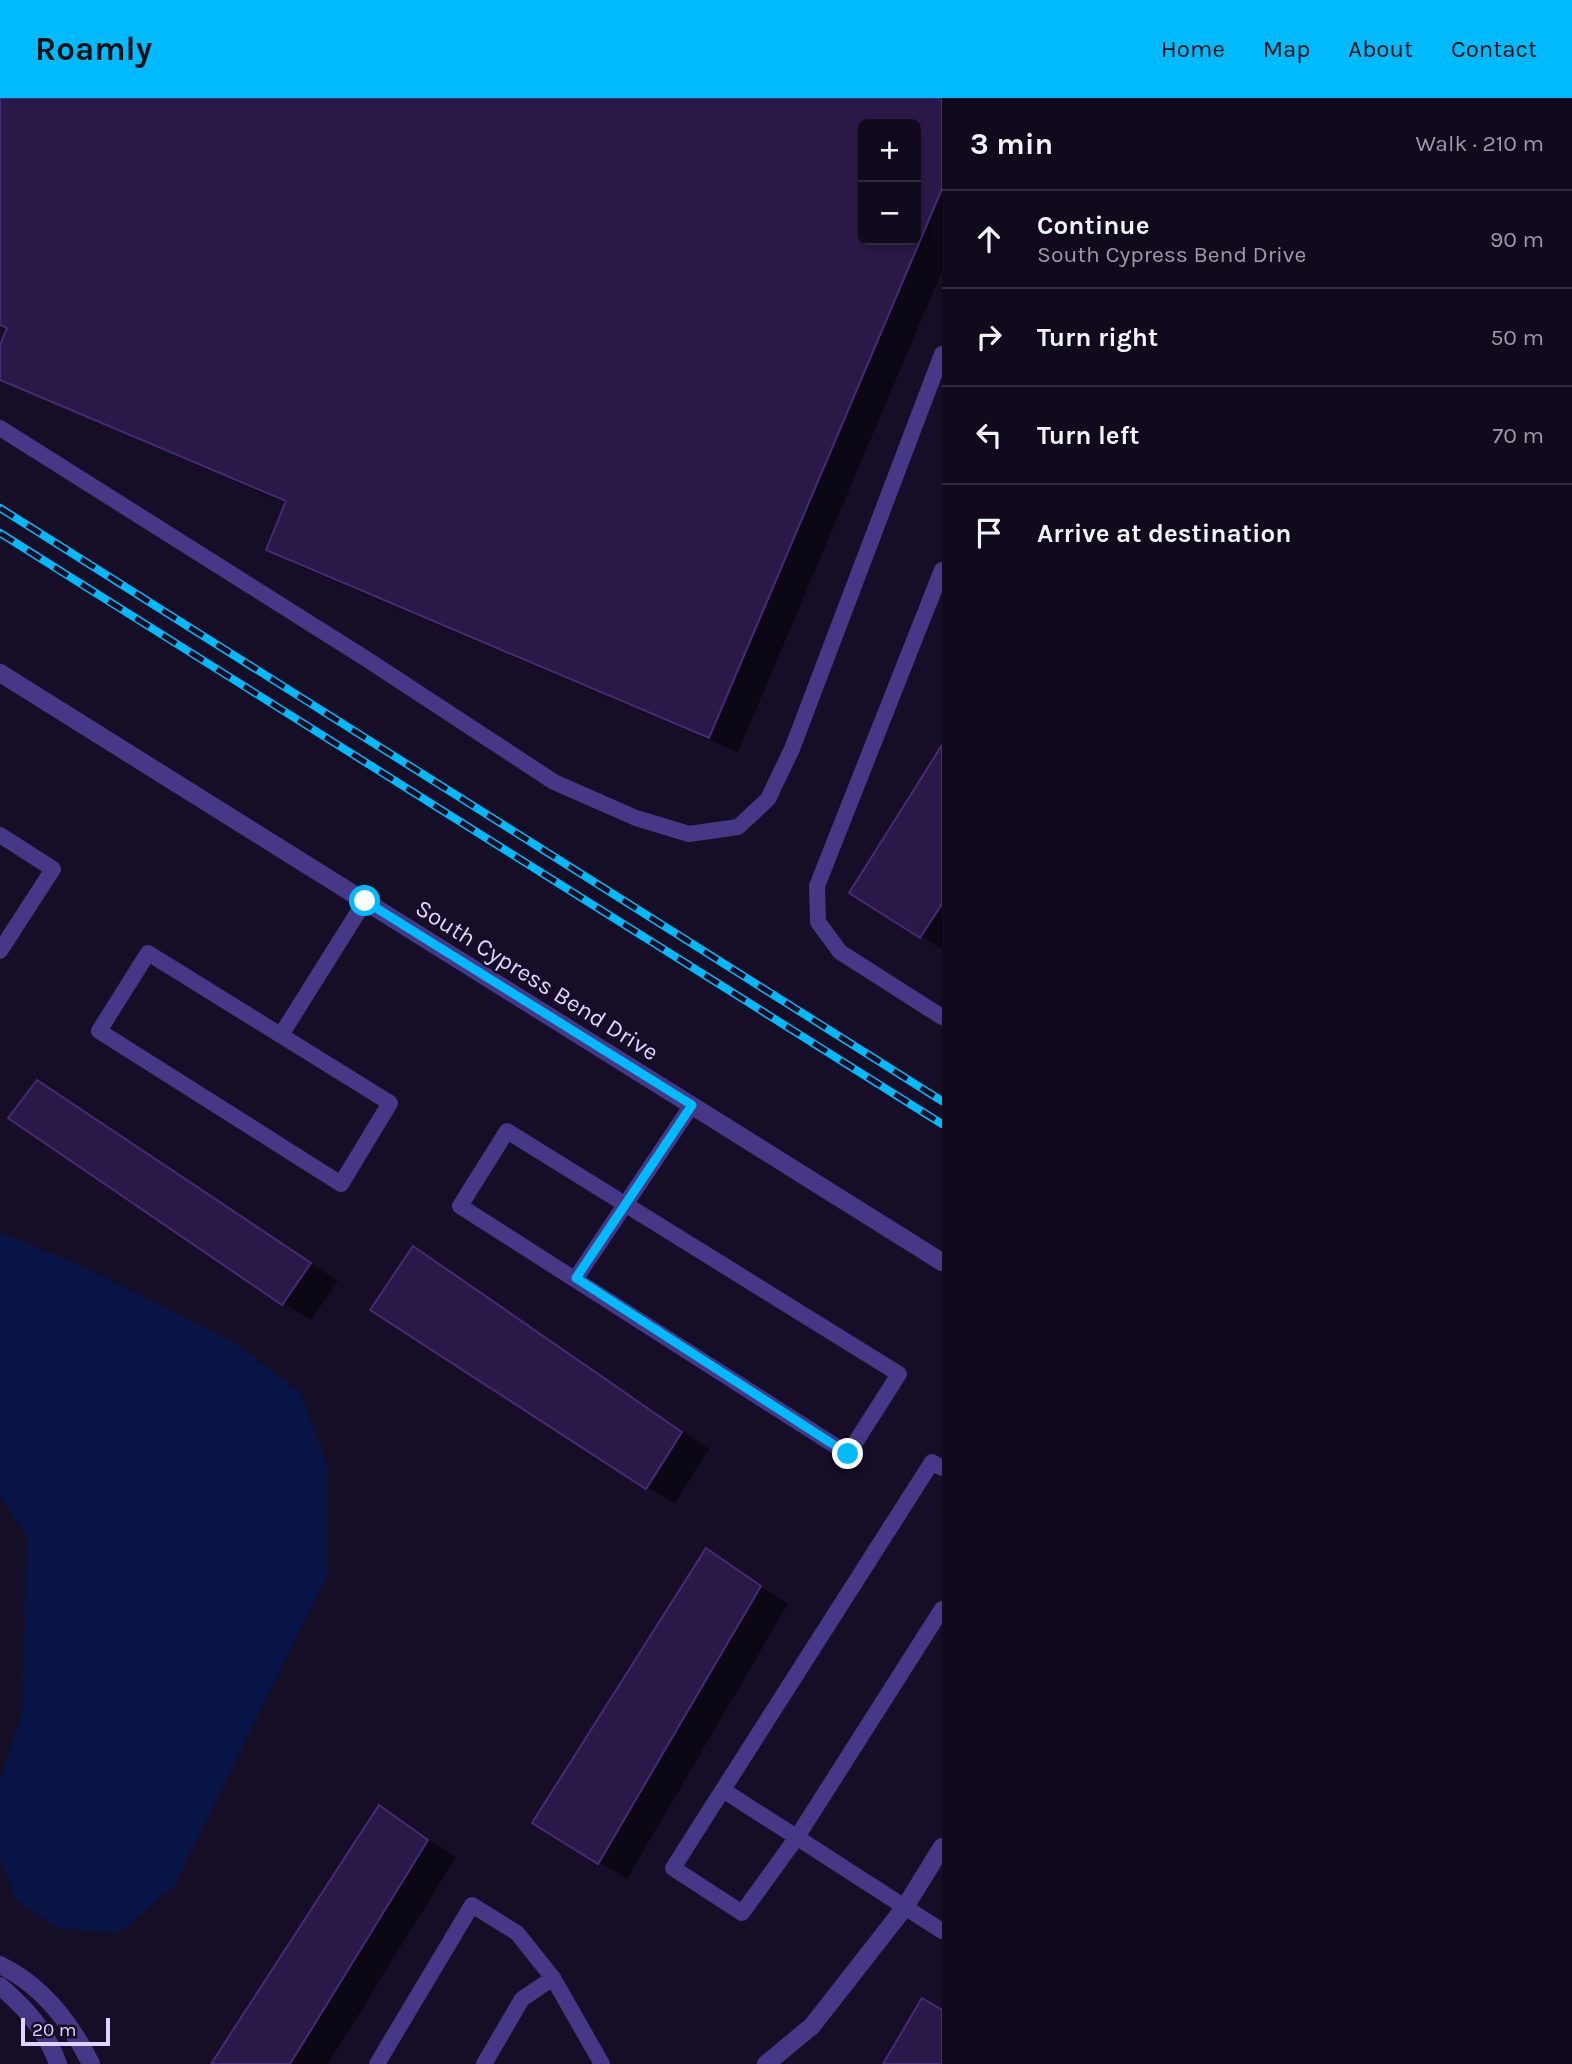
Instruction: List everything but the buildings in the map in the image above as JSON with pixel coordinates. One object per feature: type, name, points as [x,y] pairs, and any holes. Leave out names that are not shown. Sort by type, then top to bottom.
[{"type":"street","name":"South Cypress Bend Drive","points":[[0,673],[942,1262]]},
{"type":"street","points":[[766,2064],[812,2026],[905,1907],[942,1847]]},
{"type":"street","points":[[0,1965],[35,1987],[63,2017],[91,2064]]},
{"type":"street","points":[[0,1986],[23,2006],[51,2042],[58,2064]]},
{"type":"lane","points":[[0,428],[369,660],[554,782],[636,818],[690,834],[738,827],[768,799],[792,749],[942,354]]},
{"type":"lane","points":[[942,570],[817,886],[818,922],[840,953],[942,1017]]},
{"type":"lane","points":[[0,835],[53,869],[0,951]]},
{"type":"lane","points":[[281,1035],[365,901]]},
{"type":"lane","points":[[148,953],[281,1035],[390,1103],[341,1184],[99,1031],[148,953]]},
{"type":"lane","points":[[576,1278],[692,1105]]},
{"type":"lane","points":[[507,1131],[626,1204],[899,1374],[848,1454],[460,1206],[507,1131]]},
{"type":"lane","points":[[942,1468],[932,1462],[673,1868],[742,1913],[797,1837],[942,1609]]},
{"type":"lane","points":[[723,1790],[942,1931]]},
{"type":"lane","points":[[377,2064],[472,1905],[517,1933],[553,1978],[602,2064]]},
{"type":"lane","points":[[484,2064],[522,1999],[553,1978]]},
{"type":"shaded area","points":[[0,1232],[100,1274],[238,1345],[301,1393],[328,1468],[328,1574],[174,1886],[119,1933],[58,1928],[16,1900],[0,1858],[0,1780],[22,1714],[27,1536],[0,1497]]},
{"type":"railway","points":[[0,508],[942,1101]]},
{"type":"railway","points":[[0,533],[942,1124]]},
{"type":"route","points":[[365,901],[692,1105],[576,1278],[848,1454]]}]
